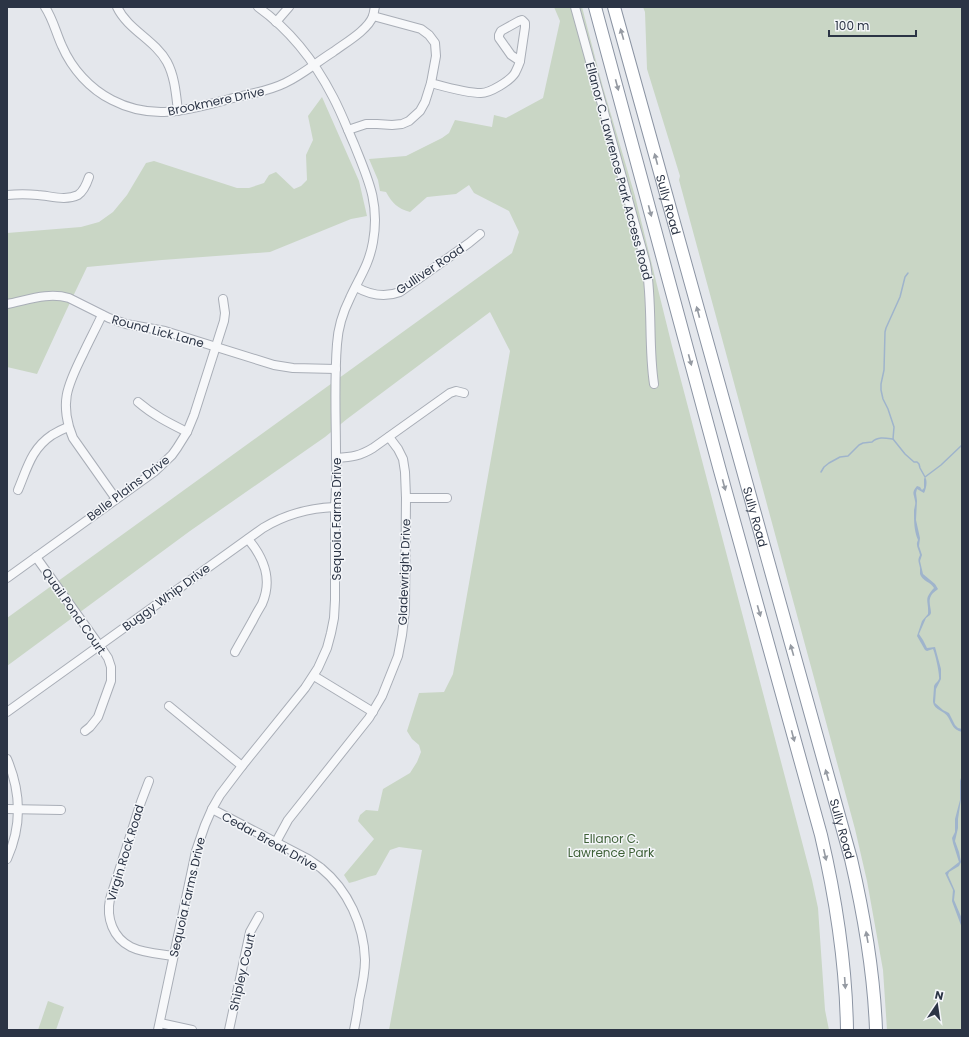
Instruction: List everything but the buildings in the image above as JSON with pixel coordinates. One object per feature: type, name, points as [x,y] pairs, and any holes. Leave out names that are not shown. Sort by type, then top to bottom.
[{"type":"highway","name":"Sully Road","points":[[595,7],[824,849],[833,890],[840,937],[845,984],[847,1030]]},
{"type":"highway","name":"Sully Road","points":[[614,7],[850,859],[862,908],[868,943],[874,990],[876,1030]]},
{"type":"street","name":"Brookmere Drive","points":[[45,7],[56,28],[62,46],[69,60],[93,88],[112,100],[135,109],[158,112],[178,111],[268,90],[287,82],[357,36],[369,24],[373,16]]},
{"type":"street","points":[[117,7],[124,19],[167,61],[172,75],[178,111]]},
{"type":"street","name":"Sequoia Farms Drive","points":[[159,1026],[196,851],[212,809],[220,795],[242,766],[314,676],[327,648],[334,618],[335,600],[337,344],[346,306],[370,256],[375,232],[375,214],[371,187],[334,98],[314,65],[290,35],[258,7]]},
{"type":"street","points":[[276,22],[289,7]]},
{"type":"street","points":[[348,130],[366,124],[392,125],[402,124],[408,121],[420,111],[425,102],[431,83],[436,56],[435,43],[429,35],[421,29],[373,16],[375,7]]},
{"type":"street","name":"Ellanor C. Lawrence Park Access Road","points":[[575,7],[646,264],[649,281],[651,355],[654,384]]},
{"type":"street","points":[[431,83],[482,94],[503,84],[515,74],[520,61],[525,27],[525,23],[522,20],[501,31],[499,35],[499,38],[511,56],[520,61]]},
{"type":"street","points":[[7,194],[57,197],[71,196],[78,194],[86,187],[89,177]]},
{"type":"street","name":"Gulliver Road","points":[[356,287],[373,295],[383,296],[400,292],[470,243],[480,234]]},
{"type":"street","name":"Round Lick Lane","points":[[7,304],[43,296],[68,298],[102,315],[126,324],[165,331],[260,361],[283,367],[336,369]]},
{"type":"street","name":"Belle Plains Drive","points":[[7,578],[154,472],[165,463],[178,448],[194,415],[225,317],[222,299]]},
{"type":"street","points":[[102,315],[71,378],[66,396],[66,408],[68,426],[76,443],[116,499]]},
{"type":"street","points":[[336,458],[353,457],[365,453],[450,393],[456,391],[464,392]]},
{"type":"street","points":[[138,402],[160,418],[187,432]]},
{"type":"street","points":[[18,490],[29,462],[38,448],[53,434],[68,426]]},
{"type":"street","name":"Gladewright Drive","points":[[276,842],[288,820],[363,727],[373,712],[382,696],[398,656],[405,610],[406,472],[398,449],[389,437]]},
{"type":"street","points":[[406,498],[447,498]]},
{"type":"street","name":"Buggy Whip Drive","points":[[7,712],[270,523],[291,514],[313,508],[335,507]]},
{"type":"street","points":[[235,652],[262,604],[266,587],[266,573],[263,562],[256,548],[248,539]]},
{"type":"street","name":"Quail Pond Court","points":[[36,557],[108,658],[111,681],[98,718],[85,730]]},
{"type":"street","points":[[314,676],[373,712]]},
{"type":"street","points":[[169,706],[242,766]]},
{"type":"street","points":[[7,759],[18,792],[16,836],[7,859]]},
{"type":"street","name":"Virgin Rock Road","points":[[149,781],[110,899],[108,915],[110,923],[116,934],[126,944],[136,949],[173,956]]},
{"type":"street","name":"Cedar Break Drive","points":[[212,809],[308,859],[321,868],[340,889],[354,912],[362,935],[365,960],[354,1030]]},
{"type":"street","points":[[7,810],[61,810]]},
{"type":"street","name":"Shipley Court","points":[[229,1030],[250,932],[259,916]]},
{"type":"street","points":[[159,1026],[192,1030]]},
{"type":"green space","name":"Ellanor C. Lawrence Park","points":[[554,7],[582,7],[602,84],[635,196],[672,346],[812,880],[818,908],[825,1010],[829,1030],[389,1030],[422,850],[399,847],[390,850],[376,875],[349,883],[344,875],[374,839],[358,821],[360,815],[366,810],[378,811],[383,789],[410,773],[417,762],[421,752],[419,745],[412,739],[407,731],[419,693],[444,692],[453,674],[510,351],[490,312],[325,437],[190,531],[7,666],[7,618],[512,253],[519,232],[509,211],[474,193],[469,185],[456,194],[427,197],[410,212],[396,205],[386,192],[380,191],[378,180],[369,159],[406,156],[449,133],[455,120],[492,127],[494,115],[506,118],[543,98],[560,21]]},
{"type":"green space","points":[[643,7],[962,7],[962,1030],[887,1030],[883,970],[867,881],[855,829],[679,180],[680,176],[647,69],[645,12]]},
{"type":"green space","points":[[322,97],[359,181],[367,216],[351,219],[270,252],[87,267],[37,374],[7,367],[7,233],[81,227],[99,222],[113,212],[127,195],[146,163],[154,161],[237,188],[249,188],[264,183],[269,175],[276,172],[294,189],[301,186],[307,180],[306,155],[313,140],[308,116]]},
{"type":"green space","points":[[48,1001],[64,1007],[56,1030],[38,1030]]},
{"type":"water","points":[[925,477],[927,483],[924,493],[917,489],[916,493],[916,520],[920,538],[919,546],[922,555],[920,561],[923,574],[935,584],[938,589],[930,598],[931,613],[926,618],[919,634],[927,648],[935,647],[941,669],[941,679],[936,689],[935,703],[949,713],[955,725],[962,729],[962,732],[955,728],[947,715],[937,709],[934,705],[934,686],[939,679],[936,659],[933,649],[927,651],[925,650],[917,636],[922,621],[928,614],[927,600],[934,588],[920,574],[918,560],[920,555],[914,526],[915,502],[913,492],[917,486],[922,490],[924,488]]},
{"type":"water","points":[[961,778],[961,799],[955,841],[961,862],[959,866],[949,872],[948,875],[955,891],[954,900],[962,919],[962,928],[952,901],[953,890],[945,873],[959,862],[952,838],[955,832],[955,819],[960,800]]},
{"type":"waterway","points":[[908,273],[905,277],[900,297],[885,332],[884,370],[881,390],[894,427],[893,439],[905,454],[914,462],[919,464],[925,477],[941,465],[962,445]]},
{"type":"waterway","points":[[821,472],[829,463],[840,457],[848,456],[863,443],[872,442],[879,438],[893,439]]}]
